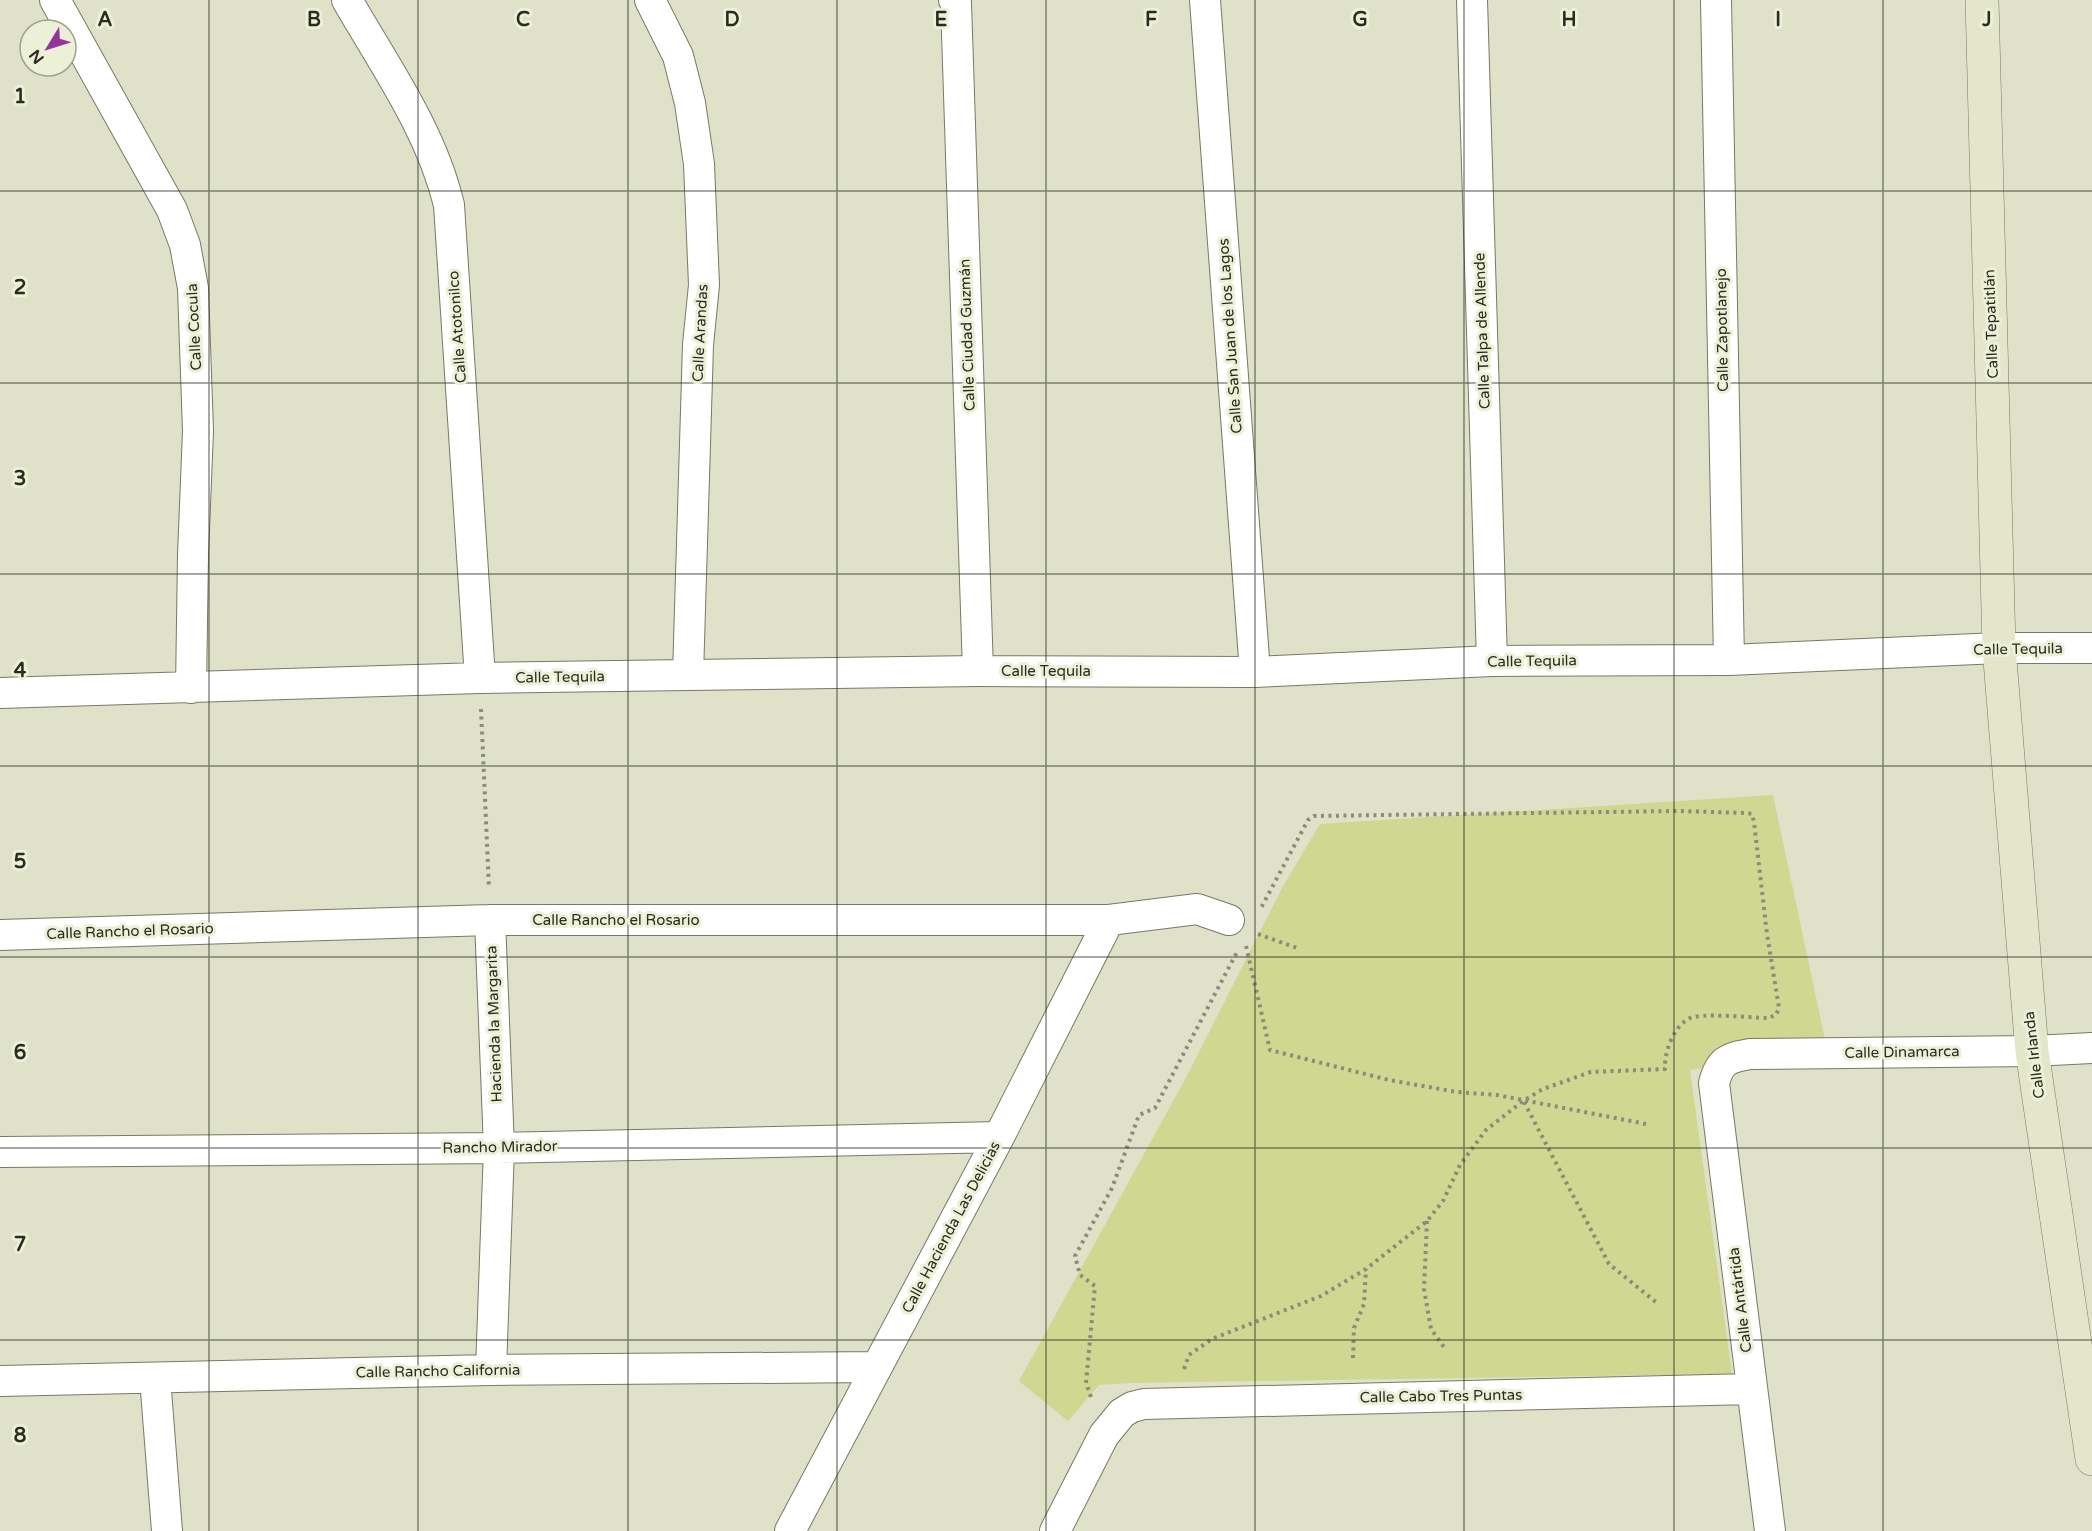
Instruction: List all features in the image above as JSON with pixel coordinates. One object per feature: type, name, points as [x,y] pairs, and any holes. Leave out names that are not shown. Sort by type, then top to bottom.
[{"type":"street","name":"Calle Cocula","points":[[55,0],[172,210],[185,245],[193,288],[198,431],[191,688]]},
{"type":"street","name":"Calle Atotonilco","points":[[347,0],[427,139],[442,174],[449,205],[480,678]]},
{"type":"street","name":"Calle Arandas","points":[[650,0],[678,56],[690,103],[699,164],[704,285],[698,345],[688,675]]},
{"type":"street","name":"Calle San Juan de los Lagos","points":[[1205,0],[1255,672]]},
{"type":"street","name":"Calle Talpa de Allende","points":[[1472,0],[1492,661]]},
{"type":"street","name":"Calle Zapotlanejo","points":[[1716,0],[1729,660]]},
{"type":"street","name":"Calle Tepatitlán","points":[[1982,0],[1999,648]]},
{"type":"street","name":"Calle Ciudad Guzmán","points":[[958,1],[978,671]]},
{"type":"street","name":"Calle Tequila","points":[[0,693],[480,678],[978,671],[1255,672],[1492,661],[1729,660],[1999,648],[2092,648]]},
{"type":"street","name":"Calle Irlanda","points":[[1999,648],[2032,1051],[2092,1459]]},
{"type":"street","name":"Calle Rancho el Rosario","points":[[0,935],[490,920],[1109,920],[1197,909],[1239,925]]},
{"type":"street","name":"Hacienda la Margarita","points":[[490,920],[499,1148],[491,1370]]},
{"type":"street","name":"Calle Hacienda Las Delicias","points":[[790,1531],[999,1137],[1109,920]]},
{"type":"street","name":"Calle Dinamarca","points":[[1718,1070],[1728,1058],[1750,1054],[2032,1051],[2092,1048]]},
{"type":"street","name":"Calle Antártida","points":[[1718,1070],[1714,1083],[1770,1531]]},
{"type":"street","name":"Rancho Mirador","points":[[0,1152],[499,1148],[999,1137]]},
{"type":"street","name":"Calle Rancho California","points":[[0,1382],[491,1370],[876,1367]]},
{"type":"street","points":[[155,1378],[166,1531]]},
{"type":"street","name":"Calle Cabo Tres Puntas","points":[[1104,1435],[1122,1413],[1144,1404],[1751,1389]]},
{"type":"street","points":[[1055,1531],[1104,1435]]},
{"type":"path","points":[[480,678],[490,920]]},
{"type":"path","points":[[1175,1403],[1189,1355],[1212,1339],[1321,1296],[1366,1269],[1426,1221],[1443,1201],[1460,1165],[1486,1130],[1523,1101],[1543,1089],[1591,1072],[1665,1069],[1664,1059],[1671,1038],[1688,1019],[1709,1016],[1768,1018],[1776,1015],[1779,1008],[1752,814],[1677,811],[1314,816],[1308,820],[1260,911]]},
{"type":"path","points":[[1239,925],[1300,949]]},
{"type":"path","points":[[1104,1435],[1086,1383],[1095,1286],[1080,1275],[1075,1256],[1112,1188],[1139,1115],[1155,1108],[1244,940],[1270,1050],[1389,1080],[1457,1092],[1497,1095],[1646,1124]]},
{"type":"path","points":[[1523,1101],[1609,1264],[1657,1304]]},
{"type":"path","points":[[1426,1221],[1424,1289],[1431,1329],[1446,1350]]},
{"type":"path","points":[[1353,1358],[1354,1328],[1364,1304],[1366,1269]]},
{"type":"green space","points":[[1773,795],[1827,1049],[1690,1070],[1732,1374],[1099,1385],[1068,1421],[1019,1381],[1188,1074],[1282,888],[1320,824]]}]
